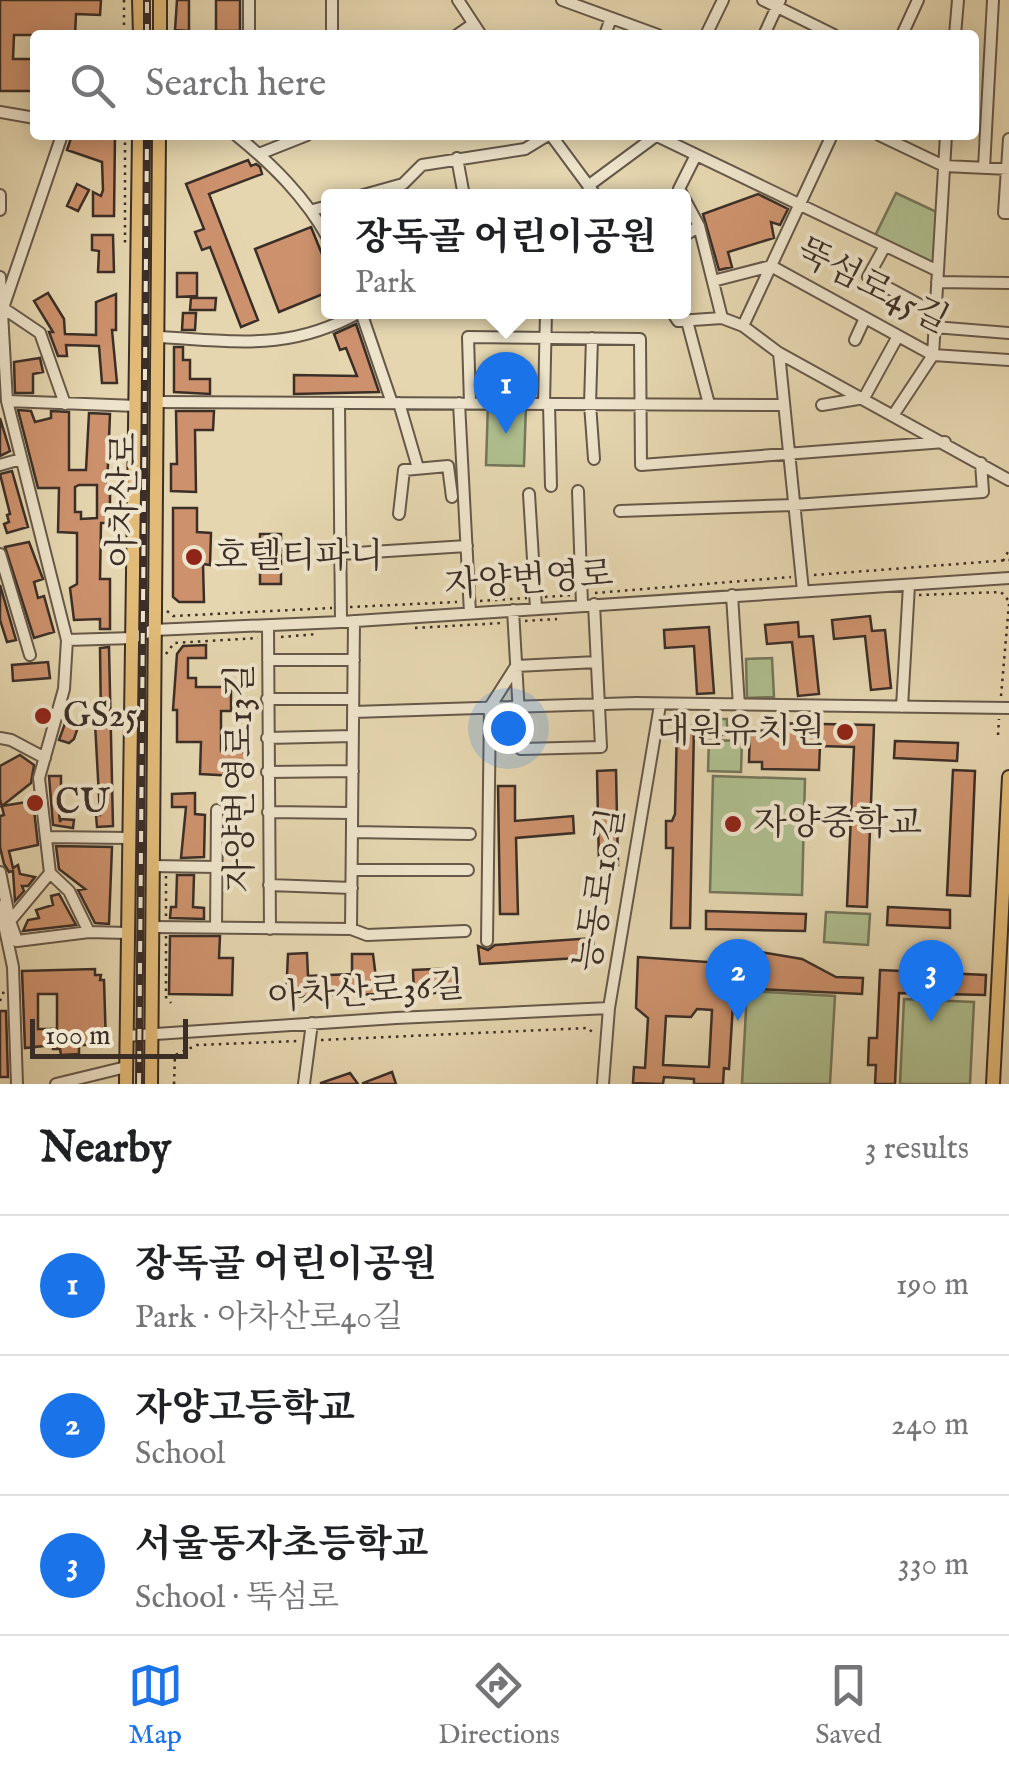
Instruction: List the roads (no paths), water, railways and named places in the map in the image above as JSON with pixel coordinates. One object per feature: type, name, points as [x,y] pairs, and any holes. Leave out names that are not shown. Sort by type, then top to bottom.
[{"type":"main road","points":[[139,0],[140,30]]},
{"type":"main road","points":[[160,0],[160,30]]},
{"type":"main road","name":"아차산로","points":[[126,1084],[139,140]]},
{"type":"main road","name":"아차산로","points":[[151,1084],[159,140]]},
{"type":"main road","points":[[993,1084],[1004,952],[1009,777]]},
{"type":"street","points":[[249,0],[249,30]]},
{"type":"street","points":[[332,0],[332,30]]},
{"type":"street","points":[[564,0],[644,30]]},
{"type":"street","points":[[709,30],[724,0]]},
{"type":"street","points":[[763,0],[778,3],[824,30]]},
{"type":"street","points":[[904,30],[918,0]]},
{"type":"street","points":[[955,30],[958,0]]},
{"type":"street","points":[[984,168],[993,0]]},
{"type":"street","points":[[460,1],[477,30]]},
{"type":"street","points":[[768,30],[778,3]]},
{"type":"street","points":[[607,30],[612,18]]},
{"type":"street","points":[[464,30],[473,24]]},
{"type":"street","points":[[979,72],[989,73]]},
{"type":"street","points":[[0,112],[30,117]]},
{"type":"street","points":[[4,308],[60,140]]},
{"type":"street","points":[[242,140],[299,191],[321,225]]},
{"type":"street","points":[[260,154],[295,140]]},
{"type":"street","points":[[385,189],[403,184],[422,165],[525,149],[541,140]]},
{"type":"street","points":[[554,140],[590,189]]},
{"type":"street","points":[[588,186],[651,140]]},
{"type":"street","points":[[665,140],[885,246],[938,276],[1009,284]]},
{"type":"street","points":[[743,326],[830,140]]},
{"type":"street","points":[[889,140],[944,166],[1008,168]]},
{"type":"street","points":[[894,414],[933,355],[946,140]]},
{"type":"street","points":[[1009,140],[1004,213],[1009,213]]},
{"type":"street","points":[[680,189],[696,156]]},
{"type":"street","points":[[458,158],[463,189]]},
{"type":"street","points":[[0,198],[0,210]]},
{"type":"street","points":[[313,210],[321,208]]},
{"type":"street","points":[[691,211],[700,226],[722,318]]},
{"type":"street","points":[[691,232],[700,226]]},
{"type":"street","points":[[885,246],[868,277],[935,312]]},
{"type":"street","name":"뚝섬로45길","points":[[713,281],[771,266],[933,355],[1009,360]]},
{"type":"street","points":[[0,277],[7,401],[66,640],[64,689],[40,778],[50,874],[69,891],[89,932]]},
{"type":"street","points":[[4,308],[40,333],[64,404]]},
{"type":"street","points":[[677,319],[722,318],[743,326],[780,352],[1009,480]]},
{"type":"street","points":[[855,340],[865,318]]},
{"type":"street","points":[[158,337],[273,343],[327,330],[347,319]]},
{"type":"street","points":[[363,319],[418,468]]},
{"type":"street","points":[[546,319],[550,486]]},
{"type":"street","points":[[687,320],[709,404]]},
{"type":"street","points":[[934,328],[1009,333]]},
{"type":"street","points":[[864,398],[898,336]]},
{"type":"street","points":[[470,613],[464,403],[468,338],[640,339],[642,465],[944,442]]},
{"type":"street","points":[[592,338],[590,404],[594,459]]},
{"type":"street","points":[[780,352],[803,591]]},
{"type":"street","points":[[822,406],[864,398]]},
{"type":"street","points":[[7,401],[137,406]]},
{"type":"street","points":[[157,402],[784,404]]},
{"type":"street","points":[[338,403],[341,622]]},
{"type":"street","points":[[0,465],[22,459]]},
{"type":"street","points":[[620,511],[794,506],[983,492],[981,463]]},
{"type":"street","points":[[399,514],[404,470],[448,466],[452,496]]},
{"type":"street","points":[[513,610],[521,749],[602,748],[578,490]]},
{"type":"street","points":[[528,494],[536,608]]},
{"type":"street","points":[[340,554],[467,546]]},
{"type":"street","points":[[0,554],[30,655]]},
{"type":"street","name":"자양번영로","points":[[133,638],[153,630],[341,622],[1009,578]]},
{"type":"street","points":[[902,707],[909,584]]},
{"type":"street","points":[[732,595],[739,706]]},
{"type":"street","points":[[352,929],[354,621]]},
{"type":"street","name":"자양번영로13길","points":[[268,626],[270,928]]},
{"type":"street","points":[[66,640],[133,638]]},
{"type":"street","points":[[268,660],[354,660]]},
{"type":"street","points":[[516,666],[597,662]]},
{"type":"street","points":[[487,941],[490,707],[516,666]]},
{"type":"street","points":[[267,699],[353,699]]},
{"type":"street","points":[[353,712],[599,704],[1004,708]]},
{"type":"street","name":"능동로10길","points":[[603,1084],[610,1008],[660,705]]},
{"type":"street","points":[[267,738],[353,736]]},
{"type":"street","points":[[0,738],[45,758]]},
{"type":"street","points":[[268,772],[353,770]]},
{"type":"street","points":[[216,928],[218,810]]},
{"type":"street","points":[[268,812],[352,814]]},
{"type":"street","points":[[352,832],[470,834]]},
{"type":"street","points":[[46,837],[129,838]]},
{"type":"street","points":[[152,866],[216,867]]},
{"type":"street","points":[[352,870],[468,870]]},
{"type":"street","points":[[0,872],[17,941],[89,932],[127,933]]},
{"type":"street","points":[[10,921],[50,874]]},
{"type":"street","points":[[270,885],[352,888]]},
{"type":"street","points":[[0,906],[13,967],[17,1084]]},
{"type":"street","points":[[152,927],[352,929],[366,935],[465,931]]},
{"type":"street","name":"아차산로36길","points":[[126,1036],[610,1008]]},
{"type":"street","points":[[304,1084],[312,1023]]},
{"type":"street","points":[[995,1042],[1009,1030]]},
{"type":"street","points":[[56,1084],[126,1067]]},
{"type":"railway","points":[[147,0],[147,30]]},
{"type":"railway","points":[[139,1084],[147,140]]},
{"type":"place","name":"장독골 어린이공원","points":[[506,434]]},
{"type":"place","name":"호텔티파니","points":[[194,557]]},
{"type":"place","name":"GS25","points":[[43,716]]},
{"type":"place","name":"대원유치원","points":[[845,732]]},
{"type":"place","name":"CU","points":[[35,803]]},
{"type":"place","name":"자양중학교","points":[[733,824]]},
{"type":"place","name":"자양고등학교","points":[[738,1021]]},
{"type":"place","name":"서울동자초등학교","points":[[931,1022]]}]
